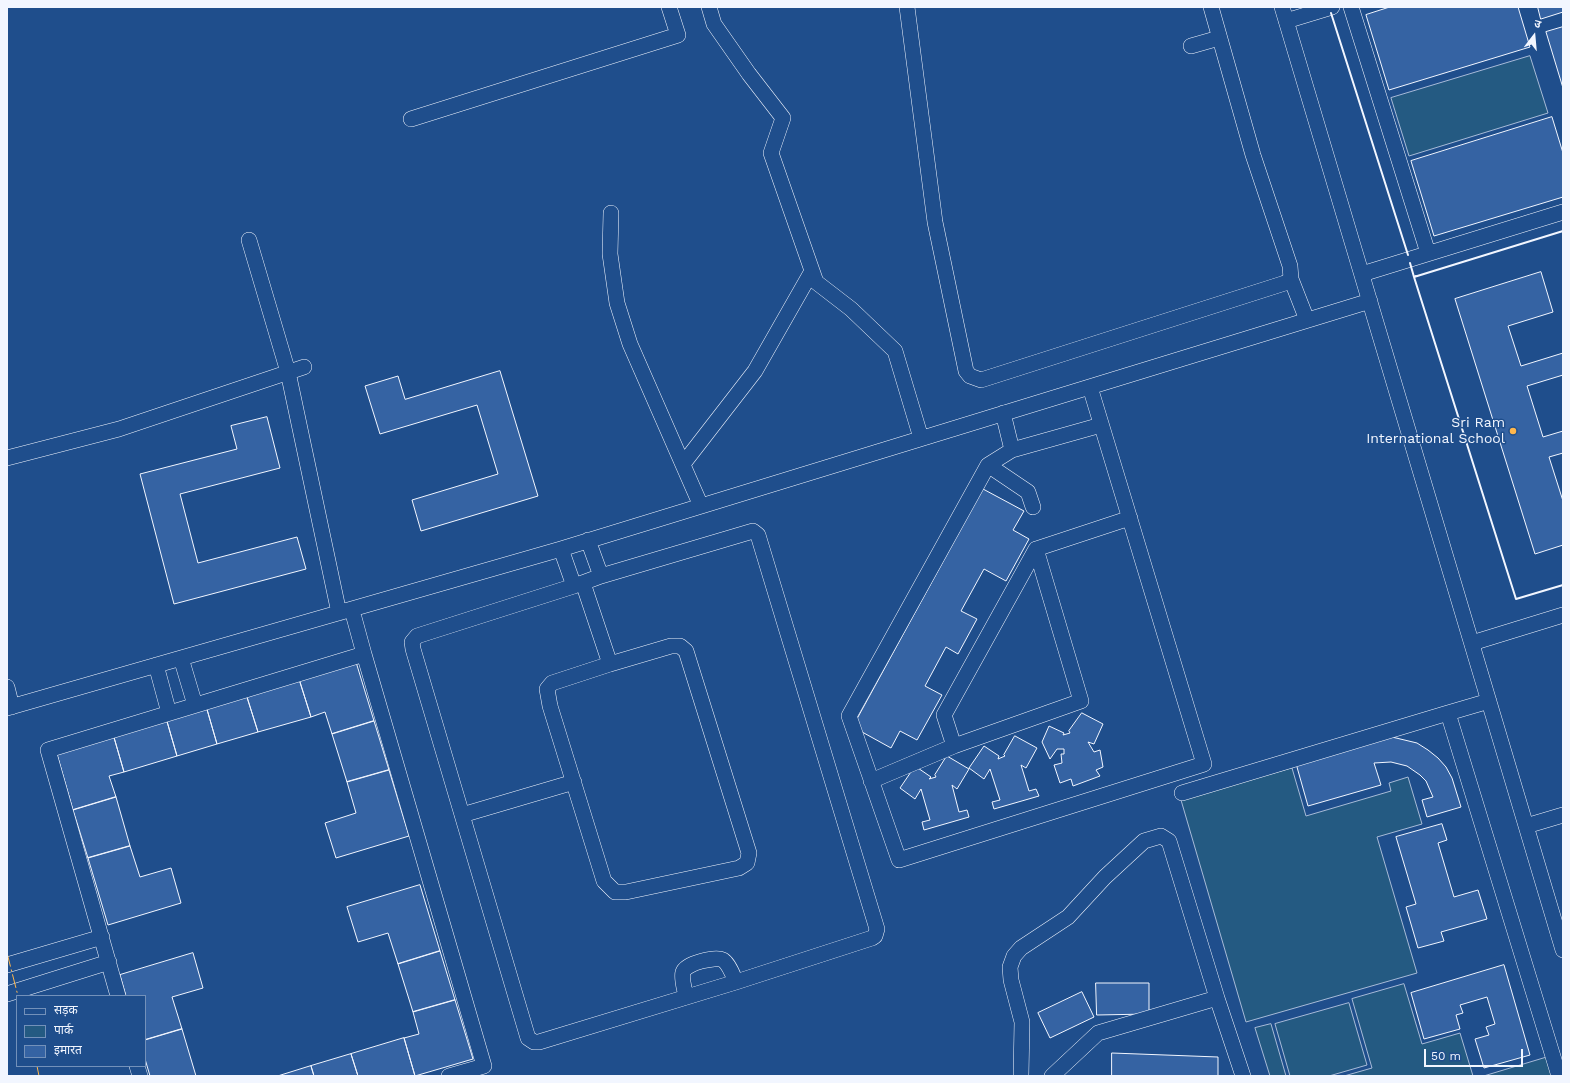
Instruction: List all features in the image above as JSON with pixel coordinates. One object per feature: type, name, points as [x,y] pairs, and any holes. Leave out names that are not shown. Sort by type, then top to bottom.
[{"type":"street","points":[[410,119],[678,35],[669,7]]},
{"type":"street","points":[[709,7],[714,24],[749,74],[783,118],[771,153],[816,282],[851,309],[895,351],[921,438]]},
{"type":"street","points":[[907,7],[935,222],[966,371],[970,376],[980,380],[1285,283],[1291,279]]},
{"type":"street","points":[[1210,7],[1253,155],[1290,266],[1291,279],[1307,320]]},
{"type":"street","points":[[1332,7],[1284,14],[1563,950]]},
{"type":"street","points":[[1351,7],[1428,253]]},
{"type":"street","points":[[1191,46],[1219,38]]},
{"type":"street","points":[[1362,274],[1563,212]]},
{"type":"street","points":[[611,213],[611,262],[617,304],[630,344],[701,506]]},
{"type":"street","points":[[249,240],[288,372],[346,611],[364,654],[484,1066],[449,1076]]},
{"type":"street","points":[[683,464],[755,370],[812,271]]},
{"type":"street","points":[[7,687],[10,708],[561,549],[1370,301]]},
{"type":"street","points":[[7,458],[119,429],[304,367]]},
{"type":"street","points":[[1090,386],[1204,764],[899,860],[849,716],[988,465],[1012,450],[1101,425]]},
{"type":"street","points":[[1003,413],[1012,450]]},
{"type":"street","points":[[988,465],[1028,492],[1033,508]]},
{"type":"street","points":[[954,746],[944,716],[1036,549],[1130,518]]},
{"type":"street","points":[[752,531],[758,535],[877,929],[875,936],[736,982],[539,1042],[529,1039],[412,642],[417,636],[576,582],[752,531]]},
{"type":"street","points":[[588,540],[601,576]]},
{"type":"street","points":[[561,549],[610,664]]},
{"type":"street","points":[[871,781],[954,746],[1081,701],[1036,549]]},
{"type":"street","points":[[1472,643],[1563,615]]},
{"type":"street","points":[[671,646],[680,646],[686,651],[749,852],[747,863],[740,868],[626,892],[614,892],[604,881],[550,706],[547,689],[552,683],[610,664],[671,646]]},
{"type":"street","points":[[118,995],[48,750],[364,654]]},
{"type":"street","points":[[181,658],[195,705]]},
{"type":"street","points":[[156,665],[169,713]]},
{"type":"street","points":[[1182,793],[1489,701]]},
{"type":"street","points":[[1448,713],[1559,1076]]},
{"type":"street","points":[[462,815],[574,782]]},
{"type":"street","points":[[1526,826],[1563,814]]},
{"type":"street","points":[[1021,1076],[1022,1022],[1011,980],[1010,967],[1014,956],[1021,948],[1068,916],[1105,877],[1144,841],[1162,836],[1169,841],[1243,1076]]},
{"type":"street","points":[[7,965],[102,937]]},
{"type":"street","points":[[686,997],[683,973],[685,968],[695,963],[714,958],[721,959],[727,964],[736,982]]},
{"type":"street","points":[[7,994],[109,962]]},
{"type":"street","points":[[1052,1076],[1098,1033],[1218,998]]},
{"type":"green space","points":[[1530,56],[1548,113],[1409,156],[1391,98]]},
{"type":"green space","points":[[1292,768],[1306,816],[1391,791],[1389,783],[1408,777],[1422,824],[1377,837],[1417,973],[1246,1022],[1181,800]]},
{"type":"green space","points":[[1404,984],[1422,1044],[1460,1033],[1473,1076],[1344,1076],[1372,1068],[1352,999]]},
{"type":"green space","points":[[1349,1003],[1367,1065],[1329,1076],[1290,1076],[1275,1024]]},
{"type":"green space","points":[[1271,1024],[1286,1076],[1270,1076],[1255,1028]]},
{"type":"green space","points":[[1548,1057],[1553,1076],[1484,1076]]},
{"type":"building","points":[[1390,7],[1518,7],[1530,47],[1389,90],[1366,15]]},
{"type":"building","points":[[1538,7],[1563,7],[1563,12],[1541,19]]},
{"type":"building","points":[[1563,27],[1563,88],[1546,32]]},
{"type":"building","points":[[1552,117],[1563,153],[1563,197],[1434,236],[1411,161]]},
{"type":"building","points":[[1541,272],[1553,312],[1508,326],[1521,366],[1563,353],[1563,375],[1527,386],[1543,437],[1563,431],[1563,453],[1549,457],[1563,501],[1563,545],[1535,554],[1455,299]]},
{"type":"building","points":[[500,371],[538,496],[421,531],[412,500],[498,474],[477,405],[380,434],[365,386],[398,376],[405,399]]},
{"type":"building","points":[[267,417],[280,468],[180,494],[198,563],[297,537],[306,569],[174,604],[140,474],[237,449],[231,426]]},
{"type":"building","points":[[983,489],[1024,511],[1013,530],[1029,539],[1006,581],[984,569],[961,611],[977,619],[958,654],[946,647],[925,686],[942,695],[917,740],[900,731],[891,748],[853,727]]},
{"type":"building","points":[[356,662],[374,721],[332,734],[325,712],[311,717],[299,679]]},
{"type":"building","points":[[299,679],[311,717],[258,732],[246,694]]},
{"type":"building","points":[[246,694],[258,732],[217,744],[206,706]]},
{"type":"building","points":[[206,706],[217,744],[177,756],[166,718]]},
{"type":"building","points":[[1082,713],[1103,724],[1094,744],[1088,742],[1094,752],[1100,750],[1103,767],[1096,770],[1100,776],[1073,786],[1071,779],[1060,783],[1054,765],[1062,763],[1061,754],[1064,754],[1064,749],[1057,749],[1050,759],[1042,742],[1049,726],[1064,733],[1063,735],[1070,733],[1069,731]]},
{"type":"building","points":[[166,718],[177,756],[124,772],[113,734]]},
{"type":"building","points":[[374,721],[389,770],[347,782],[332,734]]},
{"type":"building","points":[[113,734],[124,772],[109,776],[116,797],[73,810],[56,751]]},
{"type":"building","points":[[1015,736],[1037,748],[1026,768],[1021,765],[1029,791],[1036,789],[1039,796],[994,809],[992,802],[1000,800],[990,769],[984,779],[969,768],[984,746],[999,756],[998,759],[1005,756],[1004,755]]},
{"type":"building","points":[[1392,737],[1417,743],[1438,758],[1446,767],[1452,778],[1461,807],[1427,817],[1422,800],[1433,797],[1426,781],[1407,766],[1391,762],[1374,763],[1381,785],[1308,806],[1295,760]]},
{"type":"building","points":[[947,756],[969,769],[957,789],[952,785],[959,812],[967,810],[969,817],[924,830],[922,822],[930,820],[921,789],[915,799],[900,788],[915,766],[931,777],[929,779],[936,777],[935,775]]},
{"type":"building","points":[[389,770],[409,836],[336,858],[325,823],[356,813],[347,782]]},
{"type":"building","points":[[116,797],[130,846],[88,858],[73,810]]},
{"type":"building","points":[[1442,824],[1447,840],[1438,843],[1454,897],[1478,890],[1487,919],[1441,932],[1444,941],[1418,948],[1406,907],[1416,904],[1396,837]]},
{"type":"building","points":[[130,846],[140,877],[171,868],[181,903],[108,925],[88,858]]},
{"type":"building","points":[[420,885],[440,951],[398,964],[388,933],[358,942],[347,907]]},
{"type":"building","points":[[440,951],[455,1000],[413,1012],[398,964]]},
{"type":"building","points":[[193,953],[203,988],[172,997],[182,1029],[146,1040],[146,995],[126,995],[120,975]]},
{"type":"building","points":[[1504,965],[1530,1055],[1484,1068],[1475,1039],[1489,1035],[1486,1027],[1495,1024],[1487,997],[1460,1005],[1463,1013],[1456,1015],[1460,1029],[1424,1039],[1411,993]]},
{"type":"building","points":[[1096,983],[1149,983],[1149,1014],[1097,1015]]},
{"type":"building","points":[[1082,992],[1094,1017],[1050,1038],[1038,1013]]},
{"type":"building","points":[[455,1000],[473,1059],[415,1076],[404,1038],[419,1034],[413,1012]]},
{"type":"building","points":[[182,1029],[196,1076],[150,1076],[146,1062],[146,1040]]},
{"type":"building","points":[[404,1038],[415,1076],[358,1076],[351,1054]]},
{"type":"building","points":[[1112,1053],[1218,1057],[1218,1076],[1112,1076]]},
{"type":"building","points":[[351,1054],[358,1076],[314,1076],[311,1066]]},
{"type":"building","points":[[311,1066],[314,1076],[278,1076]]},
{"type":"wall","points":[[1331,13],[1408,255]]},
{"type":"wall","points":[[1563,231],[1414,277],[1516,599],[1563,585]]},
{"type":"wall","points":[[1410,263],[1414,277],[1416,276]]},
{"type":"power","points":[[7,953],[18,995]]},
{"type":"power","points":[[37,1067],[39,1076]]},
{"type":"place","name":"Sri Ram International School","points":[[1513,431]]}]
